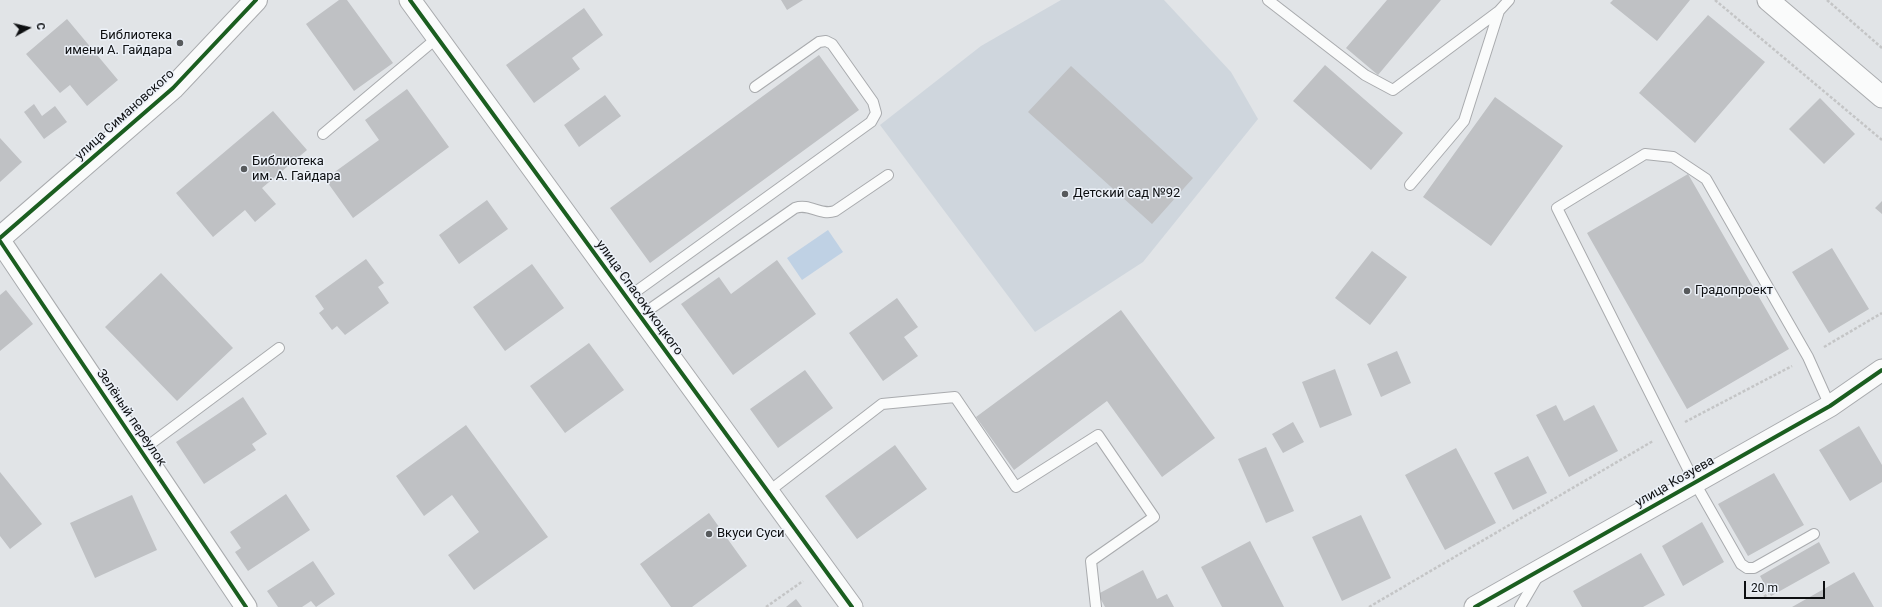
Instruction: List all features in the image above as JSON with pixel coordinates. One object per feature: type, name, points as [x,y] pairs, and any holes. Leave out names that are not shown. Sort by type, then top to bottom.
[{"type":"street","name":"улица Симановского","points":[[0,239],[173,88],[256,0]]},
{"type":"street","name":"улица Спасокукоцкого","points":[[410,0],[852,607]]},
{"type":"street","points":[[1768,0],[1882,97]]},
{"type":"street","name":"Зелёный переулок","points":[[0,239],[246,607]]},
{"type":"street","name":"улица Козуева","points":[[1475,607],[1830,406],[1882,370]]},
{"type":"lane","points":[[1268,0],[1365,75],[1393,90],[1499,11],[1509,0]]},
{"type":"lane","points":[[1410,185],[1464,121],[1499,11]]},
{"type":"lane","points":[[323,134],[437,38]]},
{"type":"lane","points":[[627,298],[871,122],[876,113],[873,102],[832,44],[826,40],[819,42],[755,87]]},
{"type":"lane","points":[[1814,534],[1754,568],[1747,568],[1741,564],[1695,483],[1557,208],[1645,154],[1673,158],[1706,179],[1808,358],[1830,406]]},
{"type":"lane","points":[[640,316],[794,208],[808,206],[828,214],[835,211],[888,175]]},
{"type":"lane","points":[[141,451],[279,348]]},
{"type":"lane","points":[[768,492],[882,404],[955,397],[1016,487],[1098,435],[1154,517],[1091,561],[1096,607]]},
{"type":"lane","points":[[1520,607],[1542,569]]},
{"type":"path","points":[[1715,0],[1882,140]]},
{"type":"path","points":[[1827,0],[1882,48]]},
{"type":"path","points":[[1369,607],[1669,432],[1808,358],[1882,313]]},
{"type":"path","points":[[766,607],[806,580]]},
{"type":"path","points":[[1757,581],[1765,596],[1769,593]]},
{"type":"shaded area","name":"Детский сад №92","points":[[1061,0],[1164,0],[1231,72],[1258,119],[1143,262],[1035,332],[880,125],[981,46]]},
{"type":"shaded area","points":[[828,230],[843,252],[802,280],[787,258]]},
{"type":"building","points":[[339,0],[347,0],[393,63],[354,91],[306,24]]},
{"type":"building","points":[[781,0],[803,0],[787,10]]},
{"type":"building","points":[[1387,0],[1441,0],[1378,75],[1346,48]]},
{"type":"building","points":[[1613,0],[1690,0],[1657,41],[1610,3]]},
{"type":"building","points":[[584,8],[603,35],[572,58],[580,69],[534,103],[506,65]]},
{"type":"building","points":[[1708,15],[1765,62],[1695,143],[1639,93]]},
{"type":"building","points":[[67,19],[118,80],[87,106],[70,85],[60,93],[26,54]]},
{"type":"building","points":[[819,55],[859,110],[650,263],[610,208]]},
{"type":"building","points":[[1325,65],[1403,133],[1371,170],[1293,101]]},
{"type":"building","points":[[1071,66],[1193,178],[1152,224],[1028,112]]},
{"type":"building","points":[[407,89],[449,147],[353,218],[325,179],[379,140],[365,120]]},
{"type":"building","points":[[605,95],[621,116],[579,147],[564,125]]},
{"type":"building","points":[[1495,97],[1563,146],[1491,246],[1423,197]]},
{"type":"building","points":[[1820,98],[1855,134],[1824,164],[1789,129]]},
{"type":"building","points":[[34,104],[42,116],[55,106],[67,122],[44,139],[24,112]]},
{"type":"building","name":"Библиотека им. А. Гайдара","points":[[273,111],[307,150],[262,188],[276,204],[255,222],[245,210],[213,237],[176,193]]},
{"type":"building","points":[[0,138],[22,162],[0,182]]},
{"type":"building","name":"Градопроект","points":[[1688,174],[1789,349],[1687,409],[1587,233]]},
{"type":"building","points":[[487,200],[508,229],[459,264],[439,235]]},
{"type":"building","points":[[1882,201],[1882,214],[1875,208]]},
{"type":"building","points":[[1832,248],[1869,309],[1829,333],[1792,272]]},
{"type":"building","points":[[1372,251],[1407,277],[1370,325],[1335,298]]},
{"type":"building","points":[[366,259],[384,283],[378,287],[389,303],[345,335],[337,326],[332,330],[319,313],[324,309],[315,296]]},
{"type":"building","points":[[777,260],[816,314],[733,375],[681,304],[719,277],[731,294]]},
{"type":"building","points":[[532,264],[564,308],[505,351],[473,307]]},
{"type":"building","points":[[161,273],[233,348],[177,401],[105,327]]},
{"type":"building","points":[[6,290],[33,324],[0,351],[0,295]]},
{"type":"building","points":[[897,298],[918,327],[904,337],[918,356],[883,381],[849,333]]},
{"type":"building","points":[[1121,310],[1215,438],[1162,477],[1107,401],[1014,470],[976,417]]},
{"type":"building","points":[[589,343],[624,390],[565,433],[530,386]]},
{"type":"building","points":[[1397,351],[1411,383],[1381,397],[1367,364]]},
{"type":"building","points":[[1335,369],[1352,415],[1320,428],[1302,382]]},
{"type":"building","points":[[805,370],[833,408],[778,448],[750,409]]},
{"type":"building","points":[[243,397],[267,434],[252,444],[256,450],[204,484],[176,442]]},
{"type":"building","points":[[1556,405],[1564,421],[1594,405],[1618,451],[1569,477],[1536,415]]},
{"type":"building","points":[[1293,422],[1304,442],[1283,453],[1272,434]]},
{"type":"building","points":[[466,425],[548,537],[474,590],[448,555],[479,532],[452,495],[424,516],[396,476]]},
{"type":"building","points":[[1859,426],[1882,465],[1882,482],[1850,501],[1819,450]]},
{"type":"building","points":[[895,445],[927,489],[857,539],[825,496]]},
{"type":"building","points":[[1266,447],[1294,511],[1266,523],[1238,459]]},
{"type":"building","points":[[1456,448],[1496,523],[1445,550],[1405,475]]},
{"type":"building","points":[[1528,456],[1547,493],[1513,510],[1494,473]]},
{"type":"building","points":[[0,472],[42,524],[10,549],[0,536]]},
{"type":"building","points":[[1774,473],[1804,525],[1748,556],[1718,504]]},
{"type":"building","points":[[286,494],[310,530],[248,571],[235,552],[241,548],[230,532]]},
{"type":"building","points":[[132,495],[157,550],[95,578],[70,523]]},
{"type":"building","points":[[709,513],[747,566],[692,607],[671,607],[640,564]]},
{"type":"building","points":[[1361,515],[1391,578],[1342,601],[1312,537]]},
{"type":"building","points":[[1702,522],[1724,562],[1683,586],[1662,546]]},
{"type":"building","points":[[1250,541],[1284,607],[1222,607],[1201,567]]},
{"type":"building","points":[[1819,542],[1830,563],[1771,596],[1760,576]]},
{"type":"building","points":[[1641,553],[1665,595],[1643,607],[1582,607],[1573,591]]},
{"type":"building","points":[[313,561],[335,594],[316,607],[311,601],[302,607],[278,607],[267,591]]},
{"type":"building","points":[[1143,570],[1157,599],[1167,594],[1174,607],[1105,607],[1098,594]]},
{"type":"building","points":[[1854,572],[1874,607],[1792,607]]},
{"type":"building","points":[[796,599],[802,607],[786,607]]},
{"type":"cycle path","points":[[0,238],[173,88],[256,0]]},
{"type":"cycle path","points":[[410,0],[852,607]]},
{"type":"cycle path","points":[[0,241],[246,607]]},
{"type":"cycle path","points":[[1475,607],[1830,406],[1882,370]]},
{"type":"place","name":"Библиотека имени А. Гайдара","points":[[180,43]]},
{"type":"place","name":"Библиотека им. А. Гайдара","points":[[244,169]]},
{"type":"place","name":"Детский сад №92","points":[[1065,194]]},
{"type":"place","name":"Градопроект","points":[[1687,291]]},
{"type":"place","name":"Вкуси Суси","points":[[709,534]]}]
